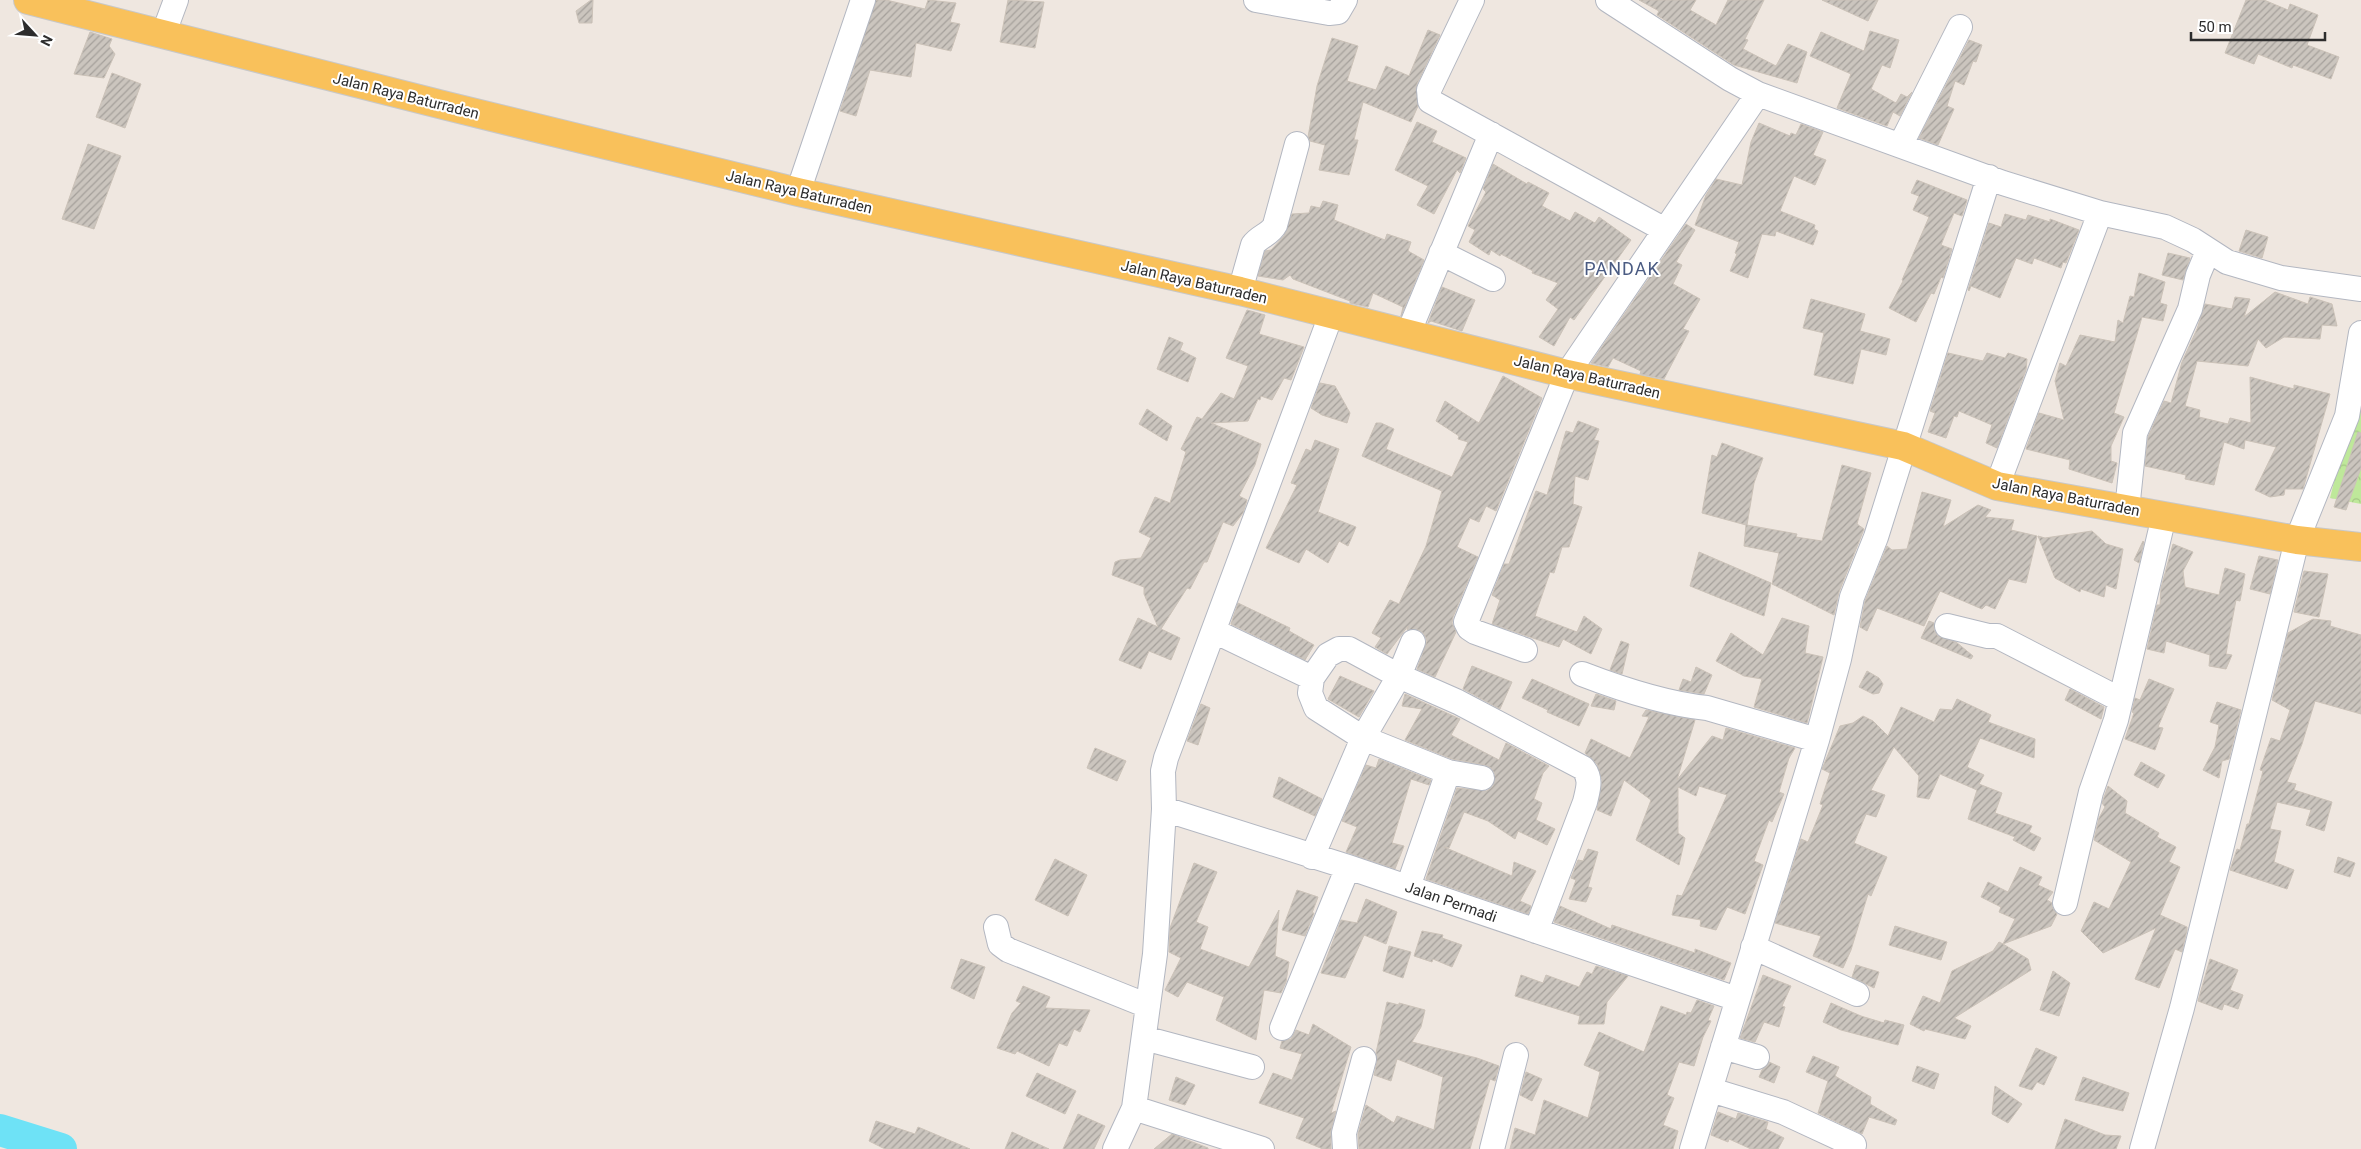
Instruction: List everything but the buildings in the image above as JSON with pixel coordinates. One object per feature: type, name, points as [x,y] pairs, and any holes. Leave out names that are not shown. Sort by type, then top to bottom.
[{"type":"main road","name":"Jalan Raya Baturraden","points":[[28,0],[798,192],[1240,291],[1566,374],[1903,446],[1996,486],[2297,540],[2361,546]]},
{"type":"street","points":[[163,35],[176,0]]},
{"type":"street","points":[[798,192],[863,0]]},
{"type":"street","points":[[1256,0],[1329,13],[1338,12],[1346,0]]},
{"type":"street","points":[[1472,0],[1430,90],[1429,98],[1665,230]]},
{"type":"street","points":[[1608,0],[1730,79],[1758,94],[1989,177],[2100,213],[2165,227],[2193,240],[2227,262],[2281,278],[2361,289]]},
{"type":"street","points":[[1901,144],[1960,27]]},
{"type":"street","points":[[1525,650],[1475,632],[1469,628],[1466,622],[1566,374],[1758,94]]},
{"type":"street","points":[[1408,334],[1491,134]]},
{"type":"street","points":[[1240,291],[1253,245],[1257,240],[1269,234],[1275,225],[1297,144]]},
{"type":"street","points":[[1692,1149],[1817,740],[1839,660],[1852,597],[1876,537],[1989,177]]},
{"type":"street","points":[[1996,486],[2100,213]]},
{"type":"street","points":[[2127,510],[2135,433],[2190,309],[2198,276],[2208,251]]},
{"type":"street","points":[[1441,253],[1493,279]]},
{"type":"street","points":[[1115,1149],[1134,1108],[1155,954],[1166,758],[1331,315]]},
{"type":"street","points":[[2142,1149],[2182,1008],[2297,540],[2347,416],[2361,333]]},
{"type":"street","points":[[2065,902],[2091,792],[2110,742],[2164,516]]},
{"type":"street","points":[[1947,626],[1988,636],[1997,636],[2119,699]]},
{"type":"street","points":[[1214,630],[1312,678]]},
{"type":"street","points":[[1312,857],[1363,738],[1399,676],[1413,642]]},
{"type":"street","points":[[1482,778],[1448,772],[1363,738],[1316,708],[1310,693],[1312,678],[1328,655],[1339,649],[1349,649],[1399,676],[1458,702],[1583,768],[1588,774],[1589,784],[1585,802],[1536,931]]},
{"type":"street","points":[[1582,674],[1612,686],[1690,706],[1707,708],[1817,740]]},
{"type":"street","points":[[1408,888],[1448,772]]},
{"type":"street","name":"Jalan Permadi","points":[[1164,809],[1348,867],[1737,999]]},
{"type":"street","points":[[1282,1028],[1348,867]]},
{"type":"street","points":[[996,927],[1000,944],[1008,950],[1148,1006]]},
{"type":"street","points":[[1753,947],[1857,994]]},
{"type":"street","points":[[1144,1038],[1252,1067]]},
{"type":"street","points":[[1723,1047],[1757,1057]]},
{"type":"street","points":[[1492,1149],[1516,1055]]},
{"type":"street","points":[[1345,1149],[1344,1132],[1364,1059]]},
{"type":"street","points":[[1710,1090],[1783,1112],[1854,1145]]},
{"type":"street","points":[[1134,1108],[1262,1149]]},
{"type":"green space","points":[[2361,378],[2361,504],[2330,498]]},
{"type":"waterway","points":[[0,1130],[61,1149]]},
{"type":"district","name":"PANDAK","points":[[1622,268]]}]
